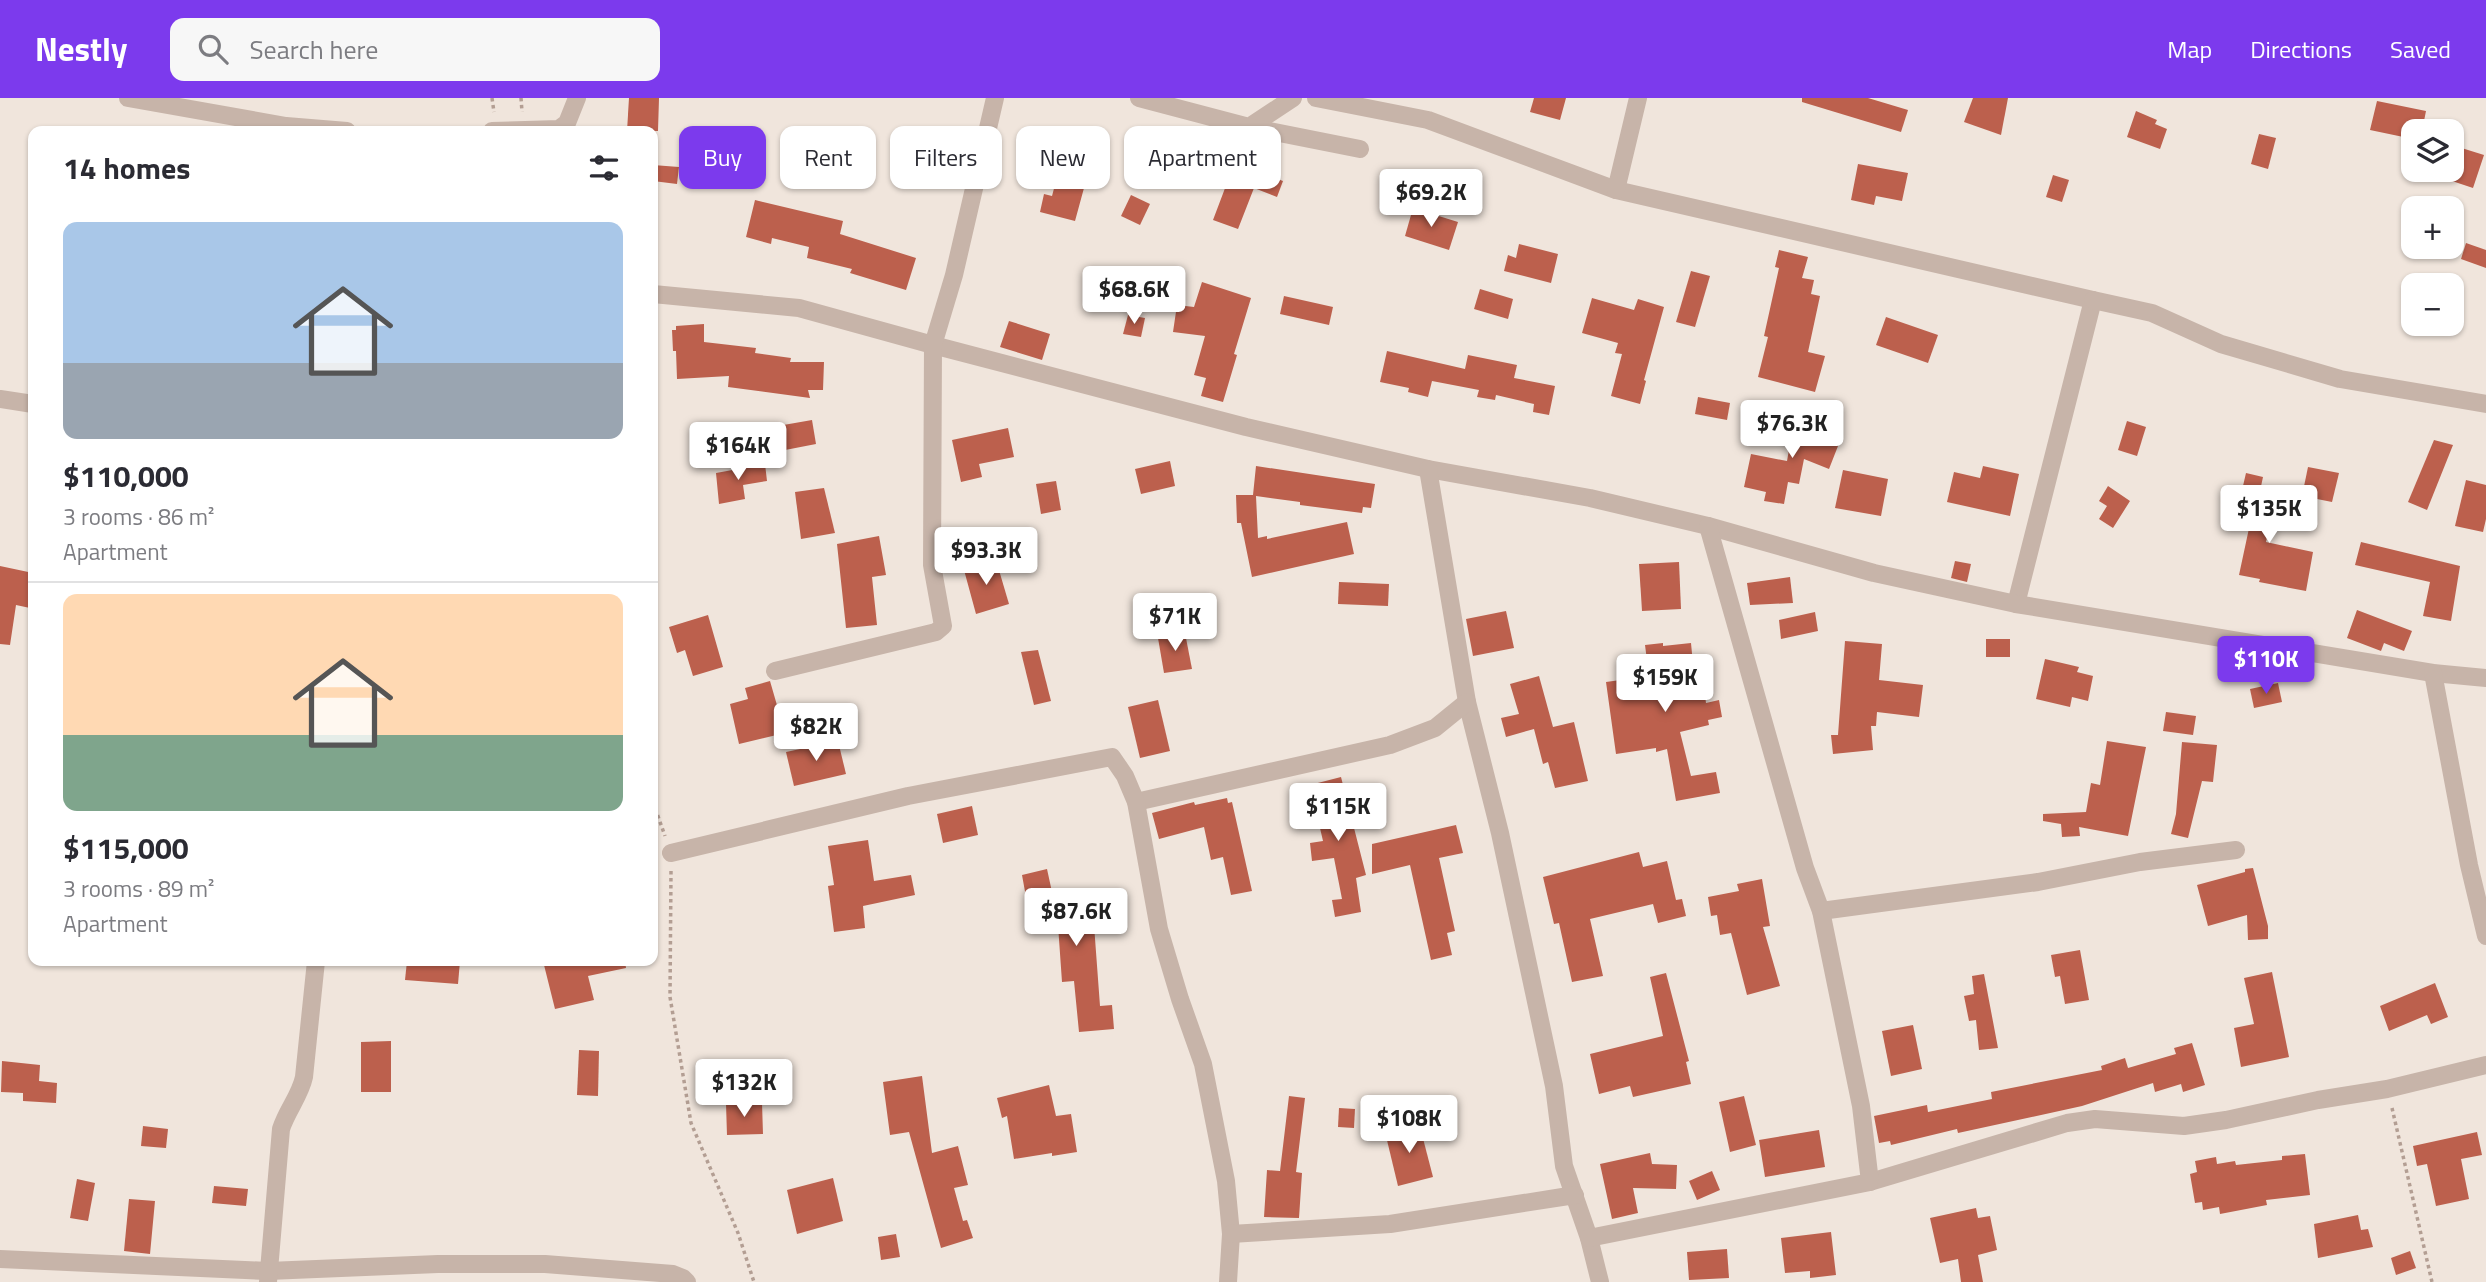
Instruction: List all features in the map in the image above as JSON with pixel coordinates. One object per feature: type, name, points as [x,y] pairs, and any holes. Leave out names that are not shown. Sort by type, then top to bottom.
[{"type":"street","points":[[128,98],[286,126]]},
{"type":"street","points":[[562,126],[567,123],[577,98]]},
{"type":"street","points":[[775,671],[936,632],[943,626],[932,565],[933,345],[954,275],[995,98]]},
{"type":"street","points":[[1139,98],[1245,126]]},
{"type":"street","points":[[1251,126],[1293,98]]},
{"type":"street","points":[[1315,98],[1428,120],[1616,190],[2152,313],[2221,344],[2340,379],[2486,404]]},
{"type":"street","points":[[1616,190],[1639,98]]},
{"type":"street","points":[[1281,133],[1360,149]]},
{"type":"street","points":[[658,294],[799,308],[1246,426],[1428,469],[1590,498],[1708,526],[1874,573],[2016,604],[2433,673],[2486,678]]},
{"type":"street","points":[[2016,604],[2093,300]]},
{"type":"street","points":[[0,399],[28,403]]},
{"type":"street","points":[[1428,469],[1467,702],[1500,833],[1554,1086],[1564,1166],[1589,1238],[1600,1282]]},
{"type":"street","points":[[1708,526],[1805,868],[1821,911],[1861,1106],[1870,1182]]},
{"type":"street","points":[[2433,673],[2469,865],[2486,936]]},
{"type":"street","points":[[1136,802],[1390,745],[1435,728],[1467,702]]},
{"type":"street","points":[[671,853],[908,796],[1112,757],[1118,763],[1136,802],[1159,929],[1203,1064],[1226,1181],[1231,1234],[1228,1282]]},
{"type":"street","points":[[1821,911],[2236,850]]},
{"type":"street","points":[[268,1277],[281,1129],[304,1077],[315,966]]},
{"type":"street","points":[[1589,1238],[1870,1182],[2067,1123],[2095,1119],[2185,1126],[2387,1089],[2486,1065]]},
{"type":"street","points":[[1231,1234],[1390,1224],[1575,1195]]},
{"type":"street","points":[[0,1259],[268,1277],[438,1264],[545,1264],[673,1274],[687,1282]]},
{"type":"path","points":[[658,816],[671,853],[670,997],[691,1123],[738,1233],[754,1282]]},
{"type":"path","points":[[2387,1089],[2432,1282]]},
{"type":"building","points":[[629,98],[659,98],[658,131],[658,126],[627,126]]},
{"type":"building","points":[[1534,98],[1566,98],[1560,120],[1530,112]]},
{"type":"building","points":[[1802,98],[1868,98],[1908,110],[1901,132],[1802,102]]},
{"type":"building","points":[[1973,98],[2008,98],[2001,135],[1964,122]]},
{"type":"building","points":[[2377,101],[2426,111],[2424,119],[2401,119],[2401,136],[2370,130]]},
{"type":"building","points":[[2136,111],[2157,120],[2155,124],[2167,129],[2160,149],[2127,137]]},
{"type":"building","points":[[2259,134],[2276,138],[2268,169],[2251,164]]},
{"type":"building","points":[[2464,149],[2484,155],[2473,188],[2455,182],[2464,182]]},
{"type":"building","points":[[1858,164],[1908,173],[1902,201],[1876,196],[1874,205],[1851,200]]},
{"type":"building","points":[[658,165],[679,167],[677,184],[658,182]]},
{"type":"building","points":[[2053,175],[2069,180],[2062,202],[2046,197]]},
{"type":"building","points":[[1054,189],[1084,189],[1075,221],[1040,212],[1044,194],[1052,196]]},
{"type":"building","points":[[1225,189],[1254,189],[1238,229],[1213,220]]},
{"type":"building","points":[[1257,189],[1280,189],[1277,197]]},
{"type":"building","points":[[1131,195],[1150,204],[1140,225],[1121,216]]},
{"type":"building","points":[[755,200],[843,221],[840,234],[916,258],[906,290],[850,273],[852,269],[807,258],[809,247],[772,238],[771,244],[746,237]]},
{"type":"building","points":[[1413,208],[1458,222],[1449,250],[1405,236]]},
{"type":"building","points":[[2466,243],[2486,250],[2486,268],[2461,259],[2464,259]]},
{"type":"building","points":[[1519,244],[1558,254],[1551,283],[1504,271],[1508,255],[1516,258]]},
{"type":"building","points":[[1779,250],[1808,257],[1802,278],[1814,280],[1811,294],[1820,296],[1808,352],[1825,356],[1815,392],[1758,377],[1768,337],[1764,336],[1779,268],[1775,267]]},
{"type":"building","points":[[1691,271],[1710,276],[1695,327],[1676,322]]},
{"type":"building","points":[[1202,282],[1251,298],[1223,402],[1201,396],[1206,378],[1194,375],[1205,336],[1173,332],[1177,305],[1194,307]]},
{"type":"building","points":[[1480,289],[1513,299],[1508,319],[1474,309]]},
{"type":"building","points":[[1284,296],[1333,307],[1329,325],[1280,314]]},
{"type":"building","points":[[1592,298],[1634,310],[1638,299],[1664,307],[1640,404],[1611,396],[1622,354],[1615,353],[1618,343],[1582,333]]},
{"type":"building","points":[[1128,315],[1145,318],[1141,337],[1123,334]]},
{"type":"building","points":[[1886,317],[1938,335],[1928,363],[1876,345]]},
{"type":"building","points":[[1009,321],[1050,334],[1042,360],[1000,347]]},
{"type":"building","points":[[704,324],[704,342],[756,348],[755,353],[791,358],[790,362],[824,362],[823,390],[808,390],[810,398],[728,387],[729,376],[677,379],[672,330],[676,330],[676,326]]},
{"type":"building","points":[[1387,351],[1465,369],[1468,355],[1517,365],[1514,378],[1555,386],[1549,415],[1533,412],[1534,404],[1496,395],[1495,400],[1477,397],[1479,390],[1432,381],[1428,397],[1408,392],[1409,388],[1380,382]]},
{"type":"building","points":[[1698,397],[1730,403],[1727,420],[1695,414]]},
{"type":"building","points":[[1795,416],[1831,423],[1827,442],[1838,446],[1829,469],[1804,459],[1799,484],[1788,482],[1784,504],[1764,501],[1766,492],[1744,487],[1751,454],[1787,461]]},
{"type":"building","points":[[812,420],[816,444],[759,455],[755,430]]},
{"type":"building","points":[[2127,421],[2146,427],[2137,456],[2118,450]]},
{"type":"building","points":[[1008,428],[1014,457],[979,464],[982,477],[961,482],[952,440]]},
{"type":"building","points":[[2434,440],[2453,445],[2427,510],[2408,502]]},
{"type":"building","points":[[1170,461],[1175,486],[1141,494],[1135,469]]},
{"type":"building","points":[[765,464],[767,481],[743,485],[745,499],[719,504],[716,473]]},
{"type":"building","points":[[1256,466],[1375,484],[1371,508],[1363,507],[1362,513],[1256,496],[1258,538],[1267,536],[1267,539],[1347,522],[1354,554],[1252,577],[1241,523],[1237,523],[1236,495],[1253,495]]},
{"type":"building","points":[[1983,466],[2019,474],[2010,516],[1947,502],[1954,472],[1980,478]]},
{"type":"building","points":[[2308,467],[2339,473],[2332,502],[2302,496]]},
{"type":"building","points":[[1843,470],[1888,479],[1881,516],[1835,508]]},
{"type":"building","points":[[2246,473],[2263,477],[2257,505],[2273,508],[2266,542],[2313,552],[2306,591],[2259,582],[2260,579],[2239,575],[2251,519],[2236,516]]},
{"type":"building","points":[[2466,480],[2486,485],[2486,519],[2483,532],[2455,526]]},
{"type":"building","points":[[1056,481],[1061,510],[1041,514],[1036,484]]},
{"type":"building","points":[[2108,486],[2130,501],[2113,528],[2099,519],[2107,506],[2099,501]]},
{"type":"building","points":[[824,488],[835,533],[801,539],[795,492]]},
{"type":"building","points":[[879,536],[886,575],[872,577],[877,625],[846,628],[837,544]]},
{"type":"building","points":[[2361,542],[2460,566],[2451,621],[2423,616],[2430,582],[2355,565]]},
{"type":"building","points":[[996,560],[1009,604],[976,614],[964,570]]},
{"type":"building","points":[[1955,561],[1971,564],[1967,582],[1951,578]]},
{"type":"building","points":[[1679,562],[1681,609],[1642,611],[1639,564]]},
{"type":"building","points":[[0,566],[28,572],[28,608],[16,605],[10,645],[0,644]]},
{"type":"building","points":[[1790,577],[1793,603],[1750,605],[1747,583]]},
{"type":"building","points":[[1339,582],[1389,584],[1388,606],[1338,604]]},
{"type":"building","points":[[2357,610],[2412,631],[2404,651],[2384,643],[2381,651],[2347,638]]},
{"type":"building","points":[[1506,611],[1514,648],[1473,656],[1466,619]]},
{"type":"building","points":[[1815,612],[1818,631],[1781,639],[1779,620]]},
{"type":"building","points":[[708,615],[723,667],[693,676],[685,650],[677,653],[669,627]]},
{"type":"building","points":[[1185,633],[1192,669],[1164,673],[1158,638]]},
{"type":"building","points":[[1986,639],[2010,639],[2010,657],[1986,657]]},
{"type":"building","points":[[1845,641],[1882,644],[1879,680],[1923,685],[1919,717],[1877,712],[1876,726],[1871,726],[1873,750],[1833,754],[1831,735],[1838,735]]},
{"type":"building","points":[[1663,643],[1663,646],[1691,643],[1693,664],[1701,664],[1706,703],[1719,700],[1722,717],[1708,720],[1709,725],[1680,732],[1691,776],[1716,772],[1720,793],[1676,801],[1667,749],[1616,754],[1606,682],[1649,676],[1645,645]]},
{"type":"building","points":[[1038,650],[1051,701],[1034,705],[1021,652]]},
{"type":"building","points":[[2045,659],[2079,667],[2077,672],[2093,676],[2088,701],[2072,697],[2070,707],[2036,699]]},
{"type":"building","points":[[1539,676],[1553,727],[1574,722],[1588,781],[1555,788],[1548,762],[1543,764],[1534,729],[1506,737],[1501,718],[1519,714],[1510,684]]},
{"type":"building","points":[[770,681],[785,733],[739,744],[730,704],[748,699],[745,688]]},
{"type":"building","points":[[2278,683],[2282,702],[2254,708],[2250,689]]},
{"type":"building","points":[[1158,700],[1170,751],[1140,758],[1128,707]]},
{"type":"building","points":[[2166,712],[2196,716],[2193,735],[2163,731]]},
{"type":"building","points":[[838,741],[846,774],[794,786],[786,752]]},
{"type":"building","points":[[2107,741],[2146,747],[2128,836],[2079,827],[2080,836],[2062,837],[2061,824],[2043,821],[2043,814],[2086,812],[2091,783],[2100,785]]},
{"type":"building","points":[[2182,742],[2217,745],[2213,782],[2202,781],[2188,838],[2171,834],[2176,814]]},
{"type":"building","points":[[1341,777],[1366,875],[1356,878],[1361,912],[1335,917],[1332,900],[1342,899],[1334,858],[1312,861],[1310,843],[1323,841],[1310,785]]},
{"type":"building","points":[[1227,798],[1228,803],[1232,802],[1252,891],[1231,895],[1223,857],[1211,860],[1204,827],[1159,839],[1152,813],[1194,802],[1195,805]]},
{"type":"building","points":[[972,806],[978,835],[943,843],[937,814]]},
{"type":"building","points":[[1456,825],[1463,853],[1439,858],[1455,931],[1447,933],[1452,955],[1431,960],[1410,865],[1372,874],[1372,844]]},
{"type":"building","points":[[868,840],[874,881],[911,875],[915,895],[863,906],[865,928],[834,932],[828,886],[834,885],[828,846]]},
{"type":"building","points":[[1639,852],[1643,867],[1667,861],[1676,900],[1682,899],[1686,916],[1658,923],[1653,904],[1590,919],[1603,976],[1572,982],[1559,923],[1554,924],[1543,877]]},
{"type":"building","points":[[2253,868],[2268,926],[2268,939],[2248,940],[2247,915],[2208,926],[2197,885]]},
{"type":"building","points":[[1047,869],[1052,892],[1056,891],[1060,912],[1112,901],[1116,920],[1094,925],[1100,1006],[1112,1005],[1114,1029],[1079,1032],[1074,981],[1062,982],[1058,925],[1044,929],[1035,895],[1026,897],[1022,875]]},
{"type":"building","points":[[1762,879],[1770,926],[1763,927],[1780,986],[1747,995],[1731,933],[1720,935],[1717,915],[1711,916],[1708,897],[1739,891],[1737,884]]},
{"type":"building","points":[[2080,950],[2089,1000],[2065,1004],[2060,976],[2055,977],[2051,955]]},
{"type":"building","points":[[406,966],[460,966],[458,984],[405,980]]},
{"type":"building","points":[[544,966],[626,966],[588,976],[594,1000],[555,1009]]},
{"type":"building","points":[[2272,972],[2289,1057],[2241,1067],[2234,1028],[2254,1024],[2244,978]]},
{"type":"building","points":[[1666,973],[1689,1061],[1686,1062],[1691,1084],[1633,1097],[1630,1086],[1599,1094],[1590,1054],[1663,1036],[1650,977]]},
{"type":"building","points":[[1984,974],[1998,1048],[1979,1050],[1976,1020],[1969,1021],[1964,996],[1974,994],[1972,976]]},
{"type":"building","points":[[2435,983],[2448,1017],[2431,1024],[2427,1015],[2389,1031],[2380,1006]]},
{"type":"building","points":[[1913,1025],[1922,1069],[1891,1076],[1882,1031]]},
{"type":"building","points":[[391,1041],[391,1092],[361,1092],[361,1042]]},
{"type":"building","points":[[2192,1043],[2205,1085],[2183,1092],[2181,1084],[2155,1092],[2153,1083],[2082,1106],[1958,1133],[1957,1129],[1891,1145],[1890,1141],[1879,1143],[1874,1116],[1927,1105],[1928,1112],[1992,1099],[1991,1092],[2102,1070],[2101,1066],[2125,1058],[2128,1068],[2176,1054],[2174,1048]]},
{"type":"building","points":[[579,1050],[599,1051],[598,1096],[577,1095]]},
{"type":"building","points":[[2,1061],[40,1065],[39,1081],[57,1083],[56,1103],[23,1101],[23,1093],[1,1092]]},
{"type":"building","points":[[922,1076],[932,1153],[958,1146],[968,1185],[954,1188],[963,1221],[967,1220],[973,1238],[941,1248],[909,1132],[890,1135],[883,1082]]},
{"type":"building","points":[[1049,1085],[1056,1116],[1071,1114],[1077,1152],[1014,1159],[1007,1116],[1002,1118],[997,1098]]},
{"type":"building","points":[[1289,1096],[1305,1098],[1296,1172],[1302,1173],[1299,1218],[1264,1217],[1267,1170],[1280,1171]]},
{"type":"building","points":[[1744,1096],[1756,1145],[1730,1152],[1719,1102]]},
{"type":"building","points":[[762,1103],[763,1134],[727,1135],[726,1104]]},
{"type":"building","points":[[1339,1108],[1355,1109],[1354,1128],[1338,1127]]},
{"type":"building","points":[[1419,1123],[1433,1177],[1398,1186],[1385,1132]]},
{"type":"building","points":[[143,1126],[168,1129],[166,1148],[141,1146]]},
{"type":"building","points":[[1819,1130],[1825,1167],[1765,1177],[1759,1140]]},
{"type":"building","points":[[2477,1132],[2482,1155],[2461,1159],[2469,1199],[2436,1206],[2427,1164],[2417,1166],[2413,1146]]},
{"type":"building","points":[[1650,1153],[1652,1164],[1677,1165],[1676,1189],[1633,1188],[1638,1213],[1612,1219],[1600,1164]]},
{"type":"building","points":[[2305,1154],[2310,1195],[2266,1200],[2267,1205],[2220,1214],[2219,1207],[2203,1210],[2202,1202],[2195,1203],[2190,1174],[2197,1172],[2195,1161],[2216,1157],[2217,1164],[2235,1161],[2236,1165],[2282,1160],[2282,1156]]},
{"type":"building","points":[[1712,1171],[1720,1190],[1697,1200],[1689,1181]]},
{"type":"building","points":[[833,1178],[843,1221],[797,1234],[787,1190]]},
{"type":"building","points":[[77,1179],[95,1183],[88,1221],[70,1218]]},
{"type":"building","points":[[214,1186],[248,1189],[246,1206],[212,1203]]},
{"type":"building","points":[[129,1199],[155,1201],[150,1254],[124,1251]]},
{"type":"building","points":[[1976,1208],[1978,1218],[1990,1216],[1997,1250],[1978,1255],[1983,1282],[1961,1282],[1958,1259],[1940,1263],[1930,1218]]},
{"type":"building","points":[[2358,1215],[2361,1230],[2368,1229],[2373,1247],[2318,1258],[2314,1224]]},
{"type":"building","points":[[1831,1232],[1836,1275],[1810,1278],[1810,1271],[1785,1273],[1781,1238]]},
{"type":"building","points":[[896,1234],[900,1257],[881,1260],[878,1237]]},
{"type":"building","points":[[1727,1249],[1729,1278],[1689,1280],[1687,1252]]},
{"type":"building","points":[[2410,1251],[2416,1268],[2396,1275],[2391,1258]]}]
